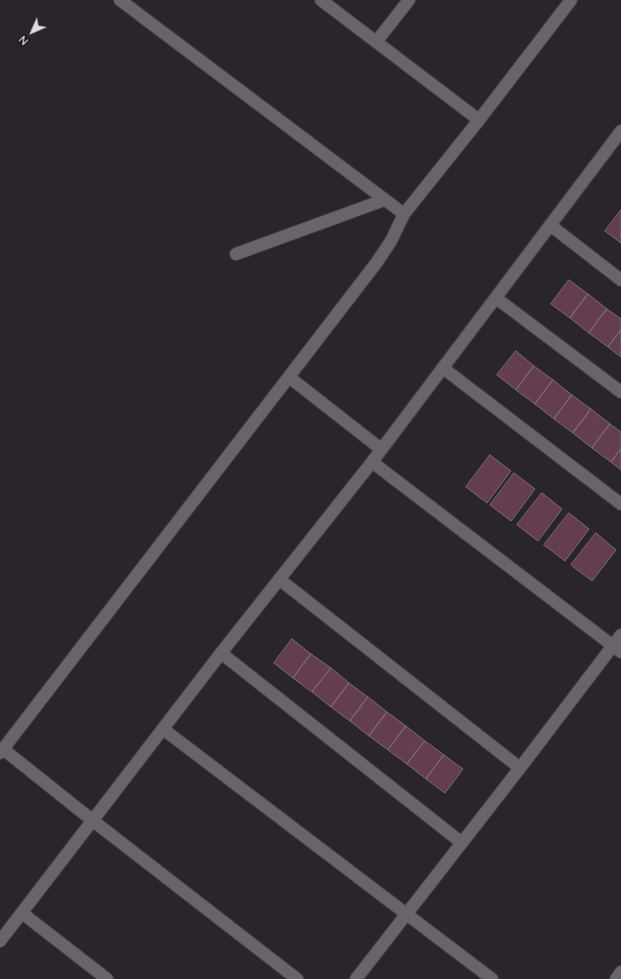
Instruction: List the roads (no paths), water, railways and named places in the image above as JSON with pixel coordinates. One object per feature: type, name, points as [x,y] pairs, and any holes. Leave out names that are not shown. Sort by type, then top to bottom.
[{"type":"street","points":[[120,0],[404,214]]},
{"type":"street","points":[[320,0],[478,120]]},
{"type":"street","points":[[376,42],[409,0]]},
{"type":"street","points":[[297,979],[2,751],[378,262],[391,241],[404,214],[571,0]]},
{"type":"street","points":[[0,941],[221,653],[372,462],[550,225],[617,144],[621,131]]},
{"type":"street","points":[[236,254],[384,200]]},
{"type":"street","points":[[550,225],[621,280]]},
{"type":"street","points":[[496,298],[621,392]]},
{"type":"street","points":[[443,368],[621,504]]},
{"type":"street","points":[[289,377],[381,449]]},
{"type":"street","points":[[372,462],[617,649]]},
{"type":"street","points":[[279,579],[520,768]]},
{"type":"street","points":[[356,979],[520,768],[617,649],[621,635]]},
{"type":"street","points":[[221,653],[462,843]]},
{"type":"street","points":[[163,729],[492,979]]},
{"type":"street","points":[[22,913],[107,979]]},
{"type":"street","points":[[616,979],[621,972]]}]
